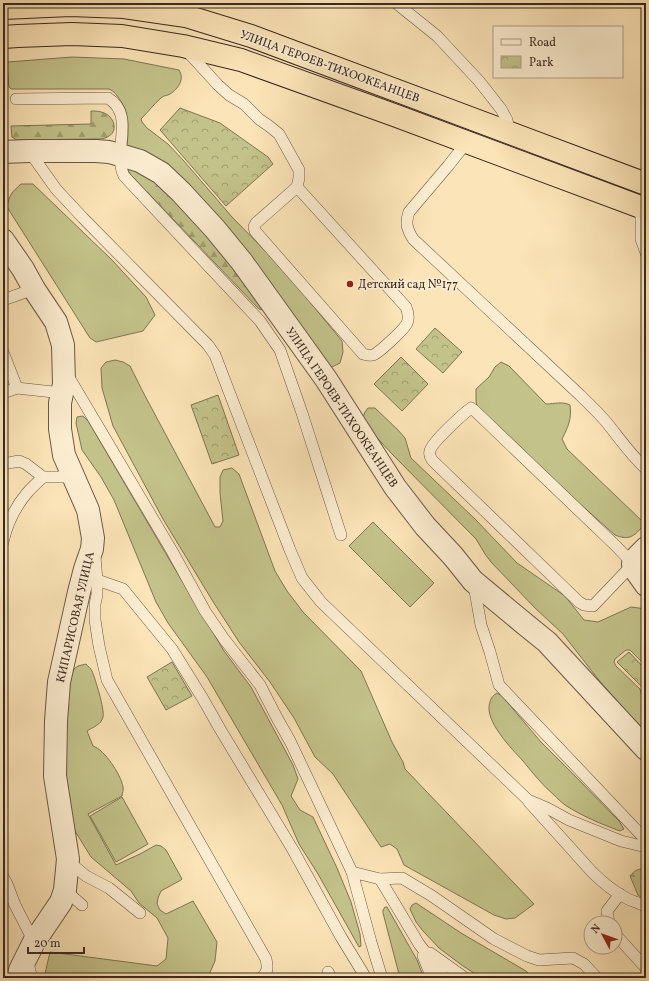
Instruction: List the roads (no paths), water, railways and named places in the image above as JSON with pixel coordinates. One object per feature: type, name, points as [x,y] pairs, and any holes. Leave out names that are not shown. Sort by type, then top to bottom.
[{"type":"highway","name":"УЛИЦА ГЕРОЕВ-ТИХООКЕАНЦЕВ","points":[[3,7],[70,5],[124,7],[186,16],[251,36],[646,184]]},
{"type":"highway","name":"УЛИЦА ГЕРОЕВ-ТИХООКЕАНЦЕВ","points":[[3,37],[72,34],[122,36],[183,46],[241,60],[644,208]]},
{"type":"street","name":"УЛИЦА ГЕРОЕВ-ТИХООКЕАНЦЕВ","points":[[3,152],[96,151],[120,154],[140,161],[161,173],[181,192],[215,229],[242,262],[326,380],[395,487],[425,526],[473,580],[547,642],[646,749]]},
{"type":"street","name":"КИПАРИСОВАЯ УЛИЦА","points":[[3,240],[56,322],[63,345],[64,384],[60,403],[60,429],[64,455],[88,510],[93,538],[92,549],[81,584],[59,682],[56,721],[55,776],[68,859],[65,890],[61,902],[31,959],[20,970],[18,978]]},
{"type":"street","points":[[639,556],[634,568],[646,585]]},
{"type":"lane","points":[[396,3],[437,36],[479,81],[501,109],[507,120],[508,132]]},
{"type":"lane","points":[[183,46],[218,85],[229,95],[244,104],[259,119],[279,134],[299,170],[297,187],[256,223],[254,227],[255,231],[363,354],[370,356],[375,354],[394,338],[406,325],[408,320],[406,306],[297,187]]},
{"type":"lane","points":[[16,99],[108,98],[119,108],[123,126],[120,154],[121,171],[124,176],[260,321],[280,350],[341,535]]},
{"type":"lane","points":[[467,142],[409,212],[407,219],[409,232],[413,239],[580,395],[606,422],[631,454],[646,469]]},
{"type":"lane","points":[[29,151],[56,189],[82,218],[208,345],[215,354],[290,550],[302,578],[321,602],[528,800],[592,872],[620,894],[646,907]]},
{"type":"lane","points":[[644,208],[641,239],[646,253]]},
{"type":"lane","points":[[3,300],[34,289]]},
{"type":"lane","points":[[3,352],[17,388]]},
{"type":"lane","points":[[64,368],[172,551],[205,611],[224,639],[260,685],[290,741],[352,872],[382,978]]},
{"type":"lane","points":[[3,393],[17,388],[62,393]]},
{"type":"lane","points":[[471,408],[610,541],[639,556],[593,606],[584,605],[579,602],[432,460],[430,450],[440,437],[471,408]]},
{"type":"lane","points":[[3,464],[19,461],[26,464],[43,477],[74,478]]},
{"type":"lane","points":[[4,537],[17,506],[43,477]]},
{"type":"lane","points":[[93,538],[97,580],[95,620],[99,646],[108,680],[266,959],[268,966],[266,974],[261,978]]},
{"type":"lane","points":[[97,580],[123,589],[172,649],[203,698],[293,850],[365,978]]},
{"type":"lane","points":[[473,580],[481,625],[499,685],[646,840]]},
{"type":"lane","points":[[528,800],[569,820],[620,841],[646,847]]},
{"type":"lane","points":[[68,859],[86,876],[109,888],[140,913]]},
{"type":"lane","points":[[352,872],[380,879],[402,878],[432,896],[494,939],[527,956],[539,960],[573,958],[584,964],[597,978]]},
{"type":"lane","points":[[3,877],[15,905],[31,959]]},
{"type":"lane","points":[[380,879],[419,944],[445,978]]},
{"type":"lane","points":[[65,890],[82,904]]},
{"type":"lane","points":[[608,915],[607,911],[620,894]]},
{"type":"lane","points":[[623,943],[646,968]]},
{"type":"lane","points":[[419,944],[432,978]]},
{"type":"lane","points":[[419,944],[466,978]]},
{"type":"place","name":"Детский сад №177","points":[[350,284]]}]
